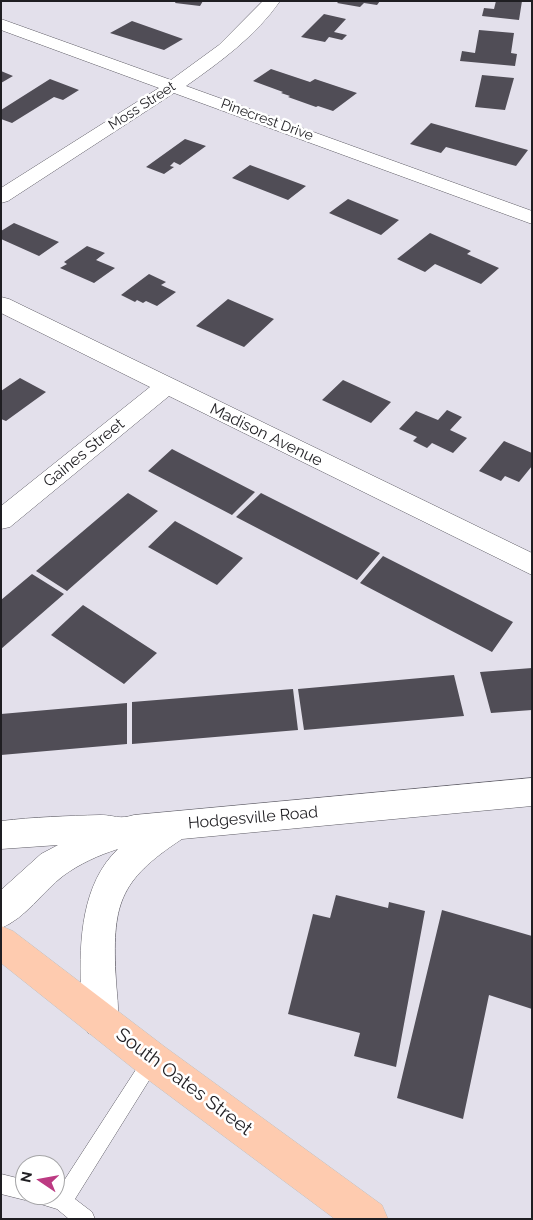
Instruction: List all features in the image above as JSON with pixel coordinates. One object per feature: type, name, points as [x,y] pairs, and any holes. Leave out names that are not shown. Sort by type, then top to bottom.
[{"type":"main road","name":"South Oates Street","points":[[1,942],[152,1060],[368,1219]]},
{"type":"street","name":"Moss Street","points":[[1,197],[174,86],[228,46],[252,24],[272,1]]},
{"type":"street","name":"Pinecrest Drive","points":[[1,24],[532,218]]},
{"type":"street","name":"Madison Avenue","points":[[1,304],[532,565]]},
{"type":"street","name":"Gaines Street","points":[[1,520],[166,386]]},
{"type":"street","name":"Hodgesville Road","points":[[1,912],[52,865],[87,845],[134,829],[532,792]]},
{"type":"street","points":[[101,1020],[97,953],[102,910],[116,876],[140,849],[176,825]]},
{"type":"street","points":[[1,835],[39,831],[134,829]]},
{"type":"lane","points":[[65,1196],[152,1060]]},
{"type":"lane","points":[[1,1184],[15,1188]]},
{"type":"lane","points":[[65,1203],[85,1219]]},
{"type":"building","points":[[176,1],[203,1],[200,6],[175,3]]},
{"type":"building","points":[[339,1],[380,1],[377,5],[364,3],[360,7],[337,3]]},
{"type":"building","points":[[496,1],[522,1],[519,20],[482,16],[484,8],[494,9]]},
{"type":"building","points":[[324,14],[346,19],[334,32],[347,35],[342,40],[329,37],[325,42],[301,37]]},
{"type":"building","points":[[132,21],[183,39],[164,50],[110,33]]},
{"type":"building","points":[[479,30],[514,33],[511,53],[517,54],[515,66],[460,61],[462,51],[475,53]]},
{"type":"building","points":[[271,69],[310,82],[315,79],[357,93],[333,111],[316,107],[253,81]]},
{"type":"building","points":[[1,71],[13,76],[1,83]]},
{"type":"building","points":[[482,75],[514,78],[505,110],[475,107]]},
{"type":"building","points":[[50,79],[79,90],[63,100],[54,97],[12,123],[1,119],[1,110]]},
{"type":"building","points":[[431,123],[528,150],[516,166],[446,147],[441,153],[410,144]]},
{"type":"building","points":[[185,139],[206,146],[180,165],[174,162],[170,166],[174,167],[164,174],[146,167]]},
{"type":"building","points":[[250,165],[306,186],[288,200],[232,178]]},
{"type":"building","points":[[348,199],[399,220],[381,235],[329,213]]},
{"type":"building","points":[[14,223],[59,242],[39,256],[1,239],[1,231]]},
{"type":"building","points":[[430,233],[471,251],[467,254],[499,268],[481,284],[435,264],[425,272],[397,259]]},
{"type":"building","points":[[87,246],[105,253],[96,260],[115,268],[94,283],[60,268],[67,264],[64,262]]},
{"type":"building","points":[[149,274],[166,282],[161,285],[176,292],[157,306],[146,301],[143,303],[137,300],[135,302],[121,295]]},
{"type":"building","points":[[228,299],[274,319],[244,347],[196,326]]},
{"type":"building","points":[[20,378],[46,392],[6,421],[1,419],[1,391]]},
{"type":"building","points":[[343,380],[391,402],[371,423],[322,400]]},
{"type":"building","points":[[447,410],[462,417],[450,430],[467,438],[453,453],[432,443],[427,448],[413,441],[417,437],[399,429],[416,411],[438,420]]},
{"type":"building","points":[[504,441],[532,453],[532,466],[519,482],[505,476],[501,481],[479,471]]},
{"type":"building","points":[[172,449],[255,492],[232,515],[148,471]]},
{"type":"building","points":[[128,493],[158,511],[67,591],[36,571]]},
{"type":"building","points":[[261,493],[380,553],[357,580],[236,517]]},
{"type":"building","points":[[175,521],[243,558],[217,585],[148,547]]},
{"type":"building","points":[[383,556],[513,622],[492,652],[360,583]]},
{"type":"building","points":[[32,574],[64,594],[1,649],[1,600]]},
{"type":"building","points":[[83,605],[157,653],[124,684],[51,635]]},
{"type":"building","points":[[532,668],[532,710],[491,713],[480,672]]},
{"type":"building","points":[[454,675],[464,716],[304,730],[298,689]]},
{"type":"building","points":[[293,689],[298,730],[132,744],[132,702]]},
{"type":"building","points":[[127,703],[127,744],[1,755],[1,714]]},
{"type":"building","points":[[336,895],[388,908],[389,902],[425,911],[396,1067],[354,1056],[360,1033],[288,1014],[313,914],[330,918]]},
{"type":"building","points":[[442,910],[532,936],[532,1009],[489,995],[463,1119],[397,1098]]}]
